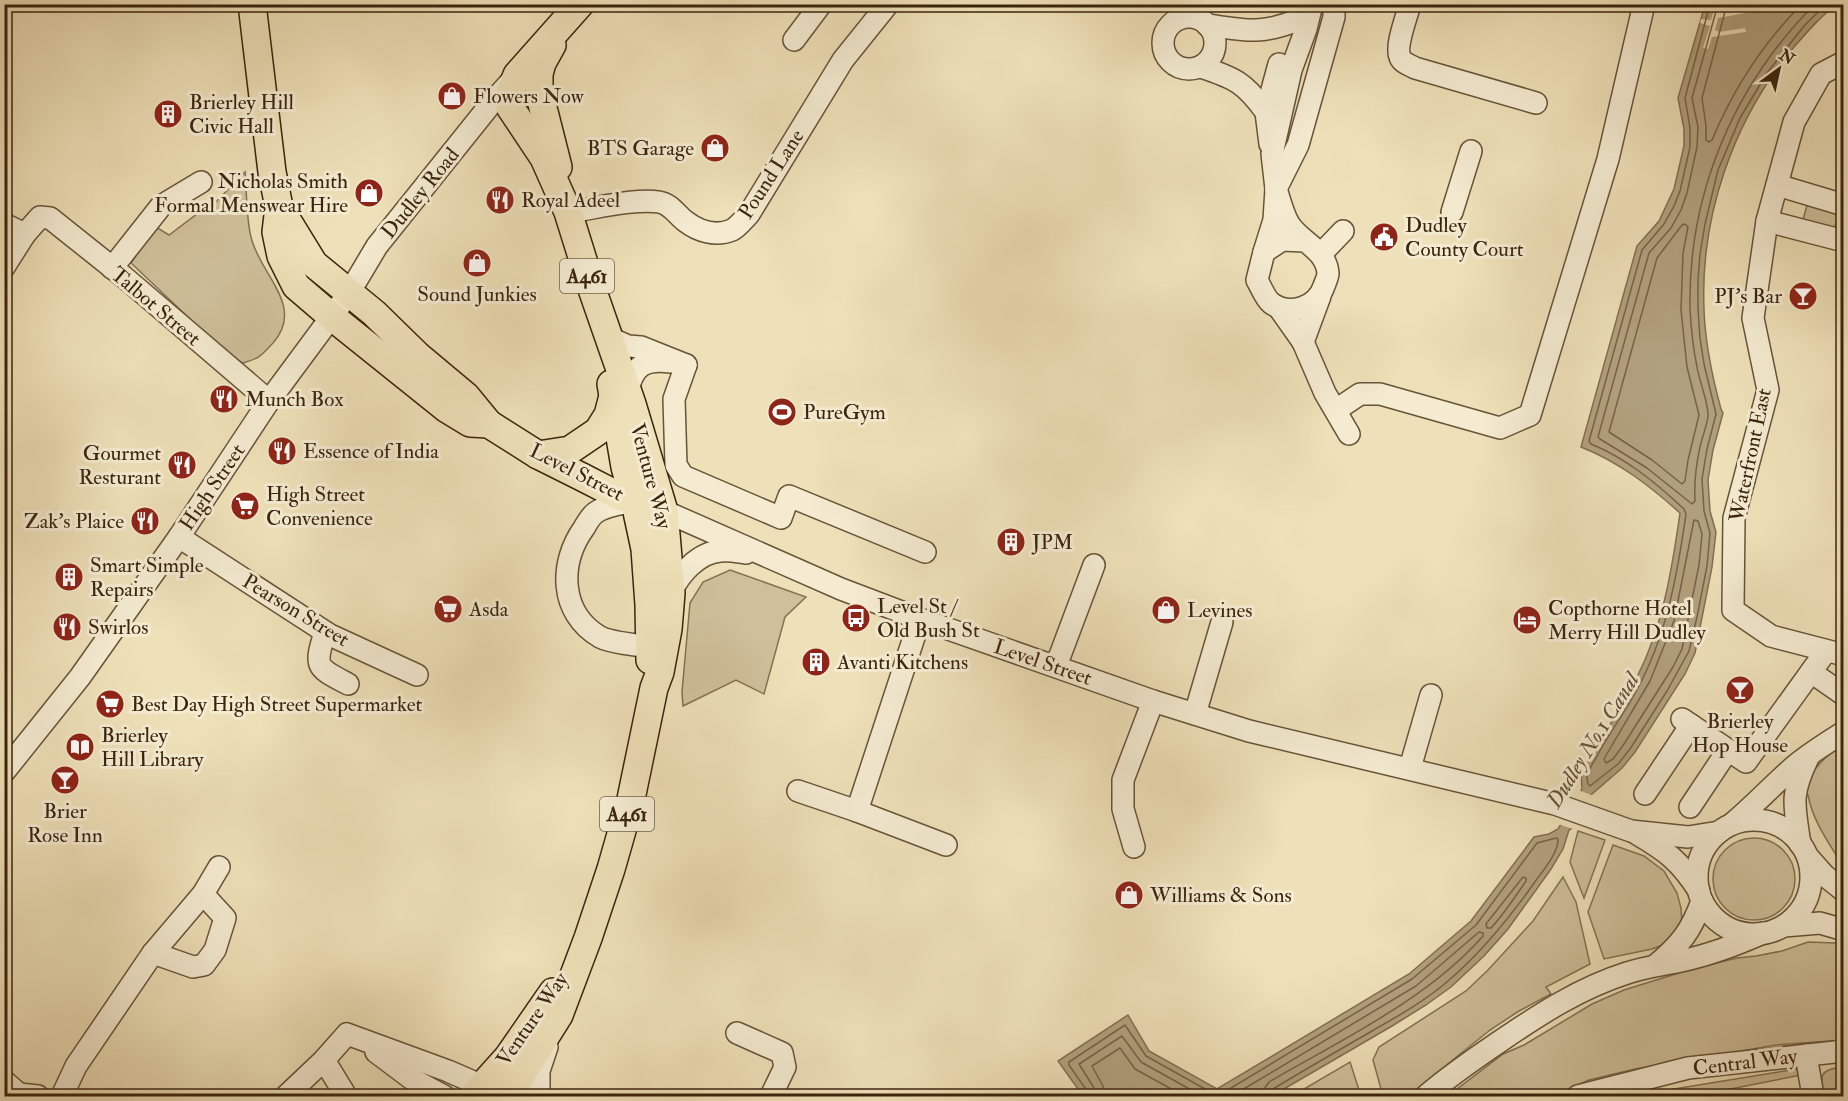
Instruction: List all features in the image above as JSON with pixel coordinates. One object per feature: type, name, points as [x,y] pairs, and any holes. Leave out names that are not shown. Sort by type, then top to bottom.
[{"type":"main road","points":[[252,4],[272,172],[279,207]]},
{"type":"main road","points":[[568,212],[539,92],[539,74],[542,63],[573,13]]},
{"type":"main road","points":[[511,103],[510,93],[517,75],[573,13]]},
{"type":"main road","name":"Venture Way","points":[[491,1094],[559,1015],[588,938],[631,799],[654,688],[650,663],[657,647],[671,593],[664,511],[620,394],[608,369],[610,338],[568,212],[544,158],[510,107],[511,103]]},
{"type":"main road","name":"Level Street","points":[[279,207],[314,264],[374,313],[417,355],[466,396],[489,424],[538,454],[619,496],[664,511]]},
{"type":"main road","name":"Level Street","points":[[279,207],[276,232],[281,256],[296,286],[447,409],[470,423],[489,424]]},
{"type":"main road","points":[[538,454],[570,450],[598,431],[620,394]]},
{"type":"main road","name":"Venture Way","points":[[620,394],[625,467],[645,549],[649,605],[657,647]]},
{"type":"main road","name":"Venture Way","points":[[491,1094],[508,1057],[588,938]]},
{"type":"street","points":[[794,40],[821,4]]},
{"type":"street","name":"Pound Lane","points":[[568,212],[629,203],[660,202],[672,207],[684,220],[701,231],[716,233],[733,229],[749,214],[843,60],[888,4]]},
{"type":"street","points":[[1272,154],[1291,70],[1306,29],[1312,4]]},
{"type":"street","points":[[1303,342],[1328,274],[1313,248],[1289,224],[1276,189],[1299,145],[1334,17],[1334,4]]},
{"type":"street","points":[[1410,4],[1398,48],[1400,57],[1405,63],[1415,68],[1536,103]]},
{"type":"street","points":[[1336,410],[1360,394],[1380,394],[1500,428],[1530,415],[1608,159],[1644,4]]},
{"type":"street","points":[[1175,12],[1199,19],[1213,33],[1214,52],[1201,67],[1193,69],[1177,66],[1165,53],[1163,43],[1175,12]]},
{"type":"street","points":[[1301,13],[1278,68],[1266,112],[1276,189],[1274,220],[1257,280],[1269,301],[1279,308],[1303,342],[1325,393],[1349,434]]},
{"type":"street","points":[[1207,25],[1263,31],[1301,13]]},
{"type":"street","name":"Waterfront East","points":[[1835,653],[1772,636],[1733,610],[1734,518],[1768,390],[1753,318],[1767,221],[1794,122],[1821,74],[1844,62]]},
{"type":"street","points":[[349,293],[384,256],[542,63]]},
{"type":"street","points":[[1201,67],[1243,85],[1266,112]]},
{"type":"street","name":"Dudley Road","points":[[331,316],[349,293],[377,246],[494,99],[517,75]]},
{"type":"street","points":[[1452,213],[1471,151]]},
{"type":"street","points":[[112,268],[161,206],[201,182]]},
{"type":"street","points":[[1778,185],[1844,205]]},
{"type":"street","name":"Talbot Street","points":[[25,234],[40,217],[50,218],[269,401]]},
{"type":"street","points":[[1767,221],[1844,241]]},
{"type":"street","points":[[4,224],[25,234],[4,267]]},
{"type":"street","points":[[1264,252],[1282,240],[1313,248],[1343,231]]},
{"type":"street","points":[[1279,308],[1292,310],[1306,307],[1320,296]]},
{"type":"street","name":"High Street","points":[[4,772],[80,677],[179,537],[269,401],[331,316]]},
{"type":"street","points":[[610,338],[628,346],[641,347],[686,365]]},
{"type":"street","points":[[620,394],[638,369],[647,362],[656,360],[686,365]]},
{"type":"street","points":[[686,365],[674,399],[676,465],[684,476],[781,518],[789,496],[925,552]]},
{"type":"street","points":[[635,501],[603,508],[593,514],[576,538],[567,566],[566,583],[572,606],[586,625],[602,638],[657,647]]},
{"type":"street","name":"Level Street","points":[[664,511],[841,589],[1154,701],[1316,748],[1410,768],[1555,804],[1631,831]]},
{"type":"street","name":"Pearson Street","points":[[179,537],[325,632],[417,675]]},
{"type":"street","points":[[671,593],[677,580],[699,559],[720,551],[762,554]]},
{"type":"street","points":[[1056,666],[1094,564]]},
{"type":"street","points":[[857,811],[920,619]]},
{"type":"street","points":[[1194,714],[1222,622]]},
{"type":"street","points":[[325,632],[320,650],[319,663],[322,670],[348,684]]},
{"type":"street","points":[[1645,794],[1687,722],[1746,762],[1810,672],[1835,653]]},
{"type":"street","points":[[1810,672],[1844,695]]},
{"type":"street","points":[[1410,768],[1431,695]]},
{"type":"street","points":[[1134,847],[1124,809],[1123,780],[1154,701]]},
{"type":"street","points":[[1656,964],[1685,938],[1694,922],[1700,896],[1698,865],[1710,841],[1791,769],[1844,732]]},
{"type":"street","points":[[1690,807],[1728,750]]},
{"type":"street","points":[[1631,831],[1670,856],[1686,871],[1710,913],[1721,923],[1741,932],[1774,931],[1796,916],[1805,903],[1810,887],[1811,872],[1794,804],[1798,778],[1808,757]]},
{"type":"street","points":[[798,791],[946,845]]},
{"type":"street","points":[[1631,831],[1688,837],[1751,820],[1770,822],[1792,834],[1824,875],[1844,891]]},
{"type":"street","points":[[62,1096],[76,1066],[153,952],[203,894],[219,867]]},
{"type":"street","points":[[153,952],[193,967],[204,965],[215,950],[225,918],[203,894]]},
{"type":"street","points":[[1784,926],[1820,923],[1844,930]]},
{"type":"street","points":[[1426,1096],[1466,1064],[1539,1014],[1583,990],[1656,964],[1680,961],[1727,949],[1762,933]]},
{"type":"street","points":[[539,1096],[538,1071],[559,1015]]},
{"type":"street","points":[[737,1033],[782,1053],[785,1067],[771,1096]]},
{"type":"street","points":[[286,1096],[324,1060],[347,1034],[448,1071],[491,1094]]},
{"type":"street","points":[[356,1037],[416,1088],[444,1096]]},
{"type":"street","name":"Central Way","points":[[1578,1096],[1688,1068],[1844,1051]]},
{"type":"street","points":[[1806,1055],[1813,1096]]},
{"type":"street","points":[[324,1060],[346,1096]]},
{"type":"shaded area","points":[[245,172],[251,237],[283,303],[285,316],[282,329],[273,343],[260,356],[243,363],[229,356],[131,263],[156,227],[169,235],[214,204]]},
{"type":"shaded area","points":[[1808,202],[1839,210],[1834,231],[1802,223]]},
{"type":"shaded area","points":[[730,570],[806,597],[785,617],[764,694],[736,680],[683,706],[682,692],[690,603],[703,582]]},
{"type":"shaded area","points":[[1843,744],[1843,866],[1818,823],[1808,795],[1802,794],[1818,766]]},
{"type":"shaded area","points":[[1578,831],[1605,840],[1584,898],[1570,862]]},
{"type":"shaded area","points":[[1746,838],[1762,838],[1777,844],[1789,856],[1795,871],[1795,887],[1789,902],[1777,914],[1762,920],[1746,920],[1731,914],[1719,902],[1713,887],[1713,871],[1719,856],[1731,844]]},
{"type":"shaded area","points":[[1613,845],[1644,856],[1664,871],[1677,893],[1682,924],[1665,944],[1604,959],[1588,912]]},
{"type":"shaded area","points":[[1563,877],[1576,902],[1590,964],[1546,987],[1551,994],[1490,1030],[1408,1096],[1383,1096],[1373,1060],[1379,1047],[1466,991],[1533,921]]},
{"type":"shaded area","points":[[1808,942],[1835,943],[1843,946],[1843,1040],[1776,1045],[1635,1069],[1589,1080],[1553,1096],[1448,1096],[1503,1054],[1524,1045],[1592,1004],[1624,990],[1695,968],[1782,951]]},
{"type":"shaded area","points":[[1350,1062],[1361,1096],[1292,1096]]},
{"type":"shaded area","points":[[1843,1067],[1843,1096],[1824,1096],[1823,1074],[1830,1069]]},
{"type":"shaded area","points":[[1797,1069],[1801,1075],[1695,1096],[1662,1096],[1665,1092],[1674,1089]]},
{"type":"water","points":[[1705,5],[1836,5],[1794,47],[1754,105],[1725,170],[1715,204],[1704,274],[1704,309],[1710,359],[1723,413],[1708,480],[1710,511],[1716,532],[1712,567],[1695,653],[1685,674],[1635,752],[1622,768],[1591,795],[1576,826],[1569,830],[1563,849],[1551,869],[1508,929],[1484,956],[1451,987],[1426,1005],[1272,1096],[1083,1096],[1058,1061],[1128,1015],[1149,1051],[1217,1089],[1409,974],[1471,921],[1534,837],[1549,834],[1558,829],[1582,789],[1581,773],[1631,689],[1654,638],[1670,576],[1677,534],[1680,513],[1634,476],[1581,447],[1637,246],[1659,221],[1674,189],[1684,146],[1684,129],[1678,98]]},
{"type":"pier","points":[[1715,5],[1721,5],[1720,10],[1724,13],[1751,9],[1751,12],[1718,18],[1715,30],[1719,32],[1745,28],[1746,32],[1712,37],[1708,49],[1703,48],[1710,26],[1700,23],[1701,19],[1711,20]]},
{"type":"pier","points":[[1578,790],[1594,796],[1576,830],[1558,824]]},
{"type":"place","name":"Flowers Now","points":[[452,96]]},
{"type":"place","name":"Brierley Hill Civic Hall","points":[[168,114]]},
{"type":"place","name":"BTS Garage","points":[[715,148]]},
{"type":"place","name":"Nicholas Smith Formal Menswear Hire","points":[[369,193]]},
{"type":"place","name":"Royal Adeel","points":[[500,200]]},
{"type":"place","name":"Dudley County Court","points":[[1384,237]]},
{"type":"place","name":"Sound Junkies","points":[[477,263]]},
{"type":"place","name":"PJ's Bar","points":[[1803,296]]},
{"type":"place","name":"Munch Box","points":[[224,399]]},
{"type":"place","name":"PureGym","points":[[782,412]]},
{"type":"place","name":"Essence of India","points":[[282,451]]},
{"type":"place","name":"Gourmet Resturant","points":[[182,465]]},
{"type":"place","name":"High Street Convenience","points":[[245,506]]},
{"type":"place","name":"Zak's Plaice","points":[[145,521]]},
{"type":"place","name":"JPM","points":[[1011,542]]},
{"type":"place","name":"Smart Simple Repairs","points":[[69,577]]},
{"type":"place","name":"Asda","points":[[448,609]]},
{"type":"place","name":"Levines","points":[[1166,610]]},
{"type":"place","name":"Level St / Old Bush St","points":[[856,618]]},
{"type":"place","name":"Copthorne Hotel Merry Hill Dudley","points":[[1527,620]]},
{"type":"place","name":"Swirlos","points":[[67,627]]},
{"type":"place","name":"Avanti Kitchens","points":[[816,662]]},
{"type":"place","name":"Brierley Hop House","points":[[1740,690]]},
{"type":"place","name":"Best Day High Street Supermarket","points":[[110,704]]},
{"type":"place","name":"Brierley Hill Library","points":[[80,747]]},
{"type":"place","name":"Brier Rose Inn","points":[[65,780]]},
{"type":"place","name":"Williams & Sons","points":[[1129,895]]},
{"type":"water label","name":"Dudley No.1 Canal","points":[[1592,740]]}]
